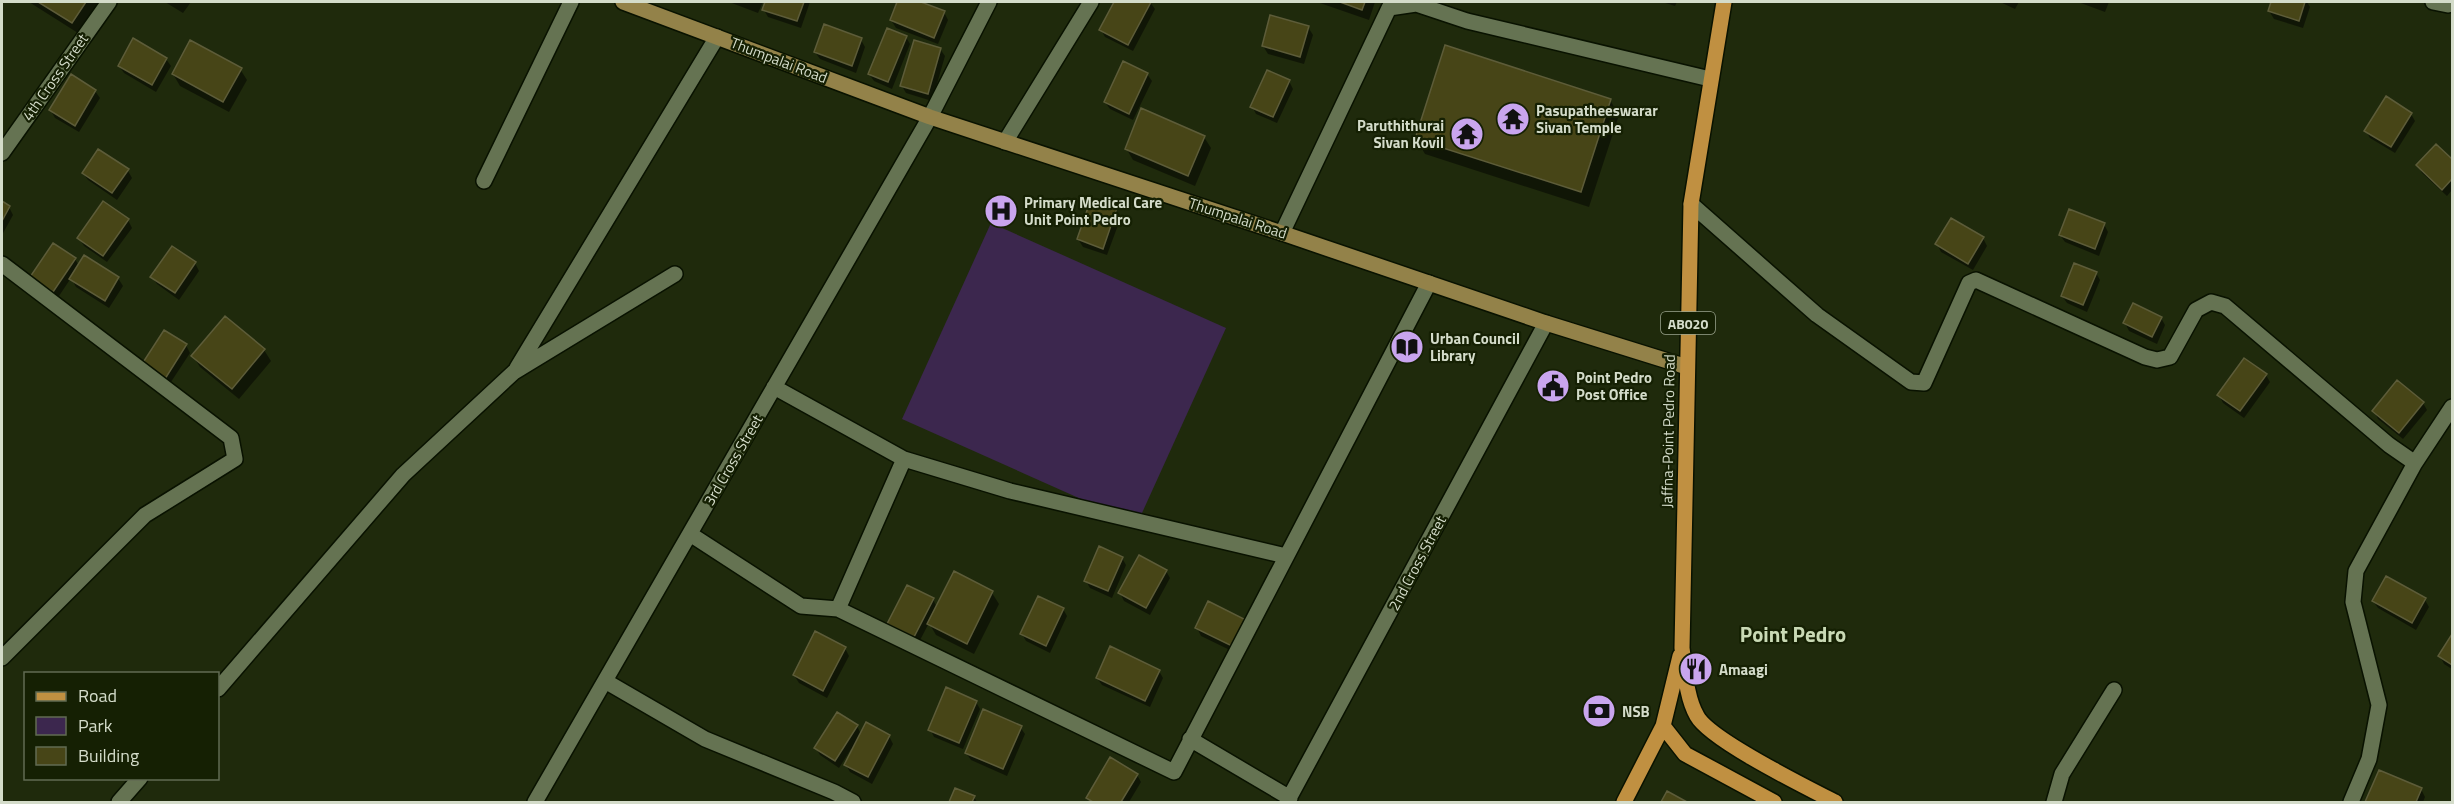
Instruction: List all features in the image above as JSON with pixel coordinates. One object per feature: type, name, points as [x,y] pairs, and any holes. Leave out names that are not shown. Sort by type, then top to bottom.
[{"type":"main road","name":"Jaffna-Point Pedro Road","points":[[1724,2],[1691,204],[1682,648],[1688,685],[1697,717],[1720,739],[1834,802]]},
{"type":"main road","name":"Jaffna-Point Pedro Road","points":[[1624,802],[1663,726],[1682,648]]},
{"type":"main road","points":[[1663,726],[1685,754],[1774,802]]},
{"type":"street","name":"4th Cross Street","points":[[2,153],[109,2]]},
{"type":"street","points":[[484,181],[571,2]]},
{"type":"street","name":"Thumpalai Road","points":[[623,2],[930,117],[1687,367]]},
{"type":"street","name":"3rd Cross Street","points":[[535,802],[930,117],[989,2]]},
{"type":"street","points":[[1005,142],[1091,2]]},
{"type":"street","points":[[2433,2],[2448,5],[2452,3]]},
{"type":"street","points":[[1282,233],[1389,8],[1416,4],[1467,21],[1710,79]]},
{"type":"street","points":[[514,372],[717,37]]},
{"type":"street","points":[[1691,204],[1817,315],[1911,382],[1924,383],[1969,283],[1976,280],[2145,357],[2157,360],[2170,357],[2196,310],[2211,302],[2225,306],[2389,445],[2415,463]]},
{"type":"street","points":[[2,264],[231,438],[236,459],[145,515],[2,658]]},
{"type":"street","points":[[219,688],[403,476],[514,372],[675,274]]},
{"type":"street","points":[[690,534],[801,606],[838,609],[1174,772],[1429,283]]},
{"type":"street","name":"2nd Cross Street","points":[[1288,800],[1546,322]]},
{"type":"street","points":[[774,387],[904,459],[1010,490],[1286,556]]},
{"type":"street","points":[[2351,802],[2369,759],[2379,705],[2353,602],[2356,571],[2415,463],[2452,407]]},
{"type":"street","points":[[838,609],[904,459]]},
{"type":"street","points":[[605,681],[705,739],[853,802]]},
{"type":"street","points":[[2054,802],[2062,774],[2114,690]]},
{"type":"street","points":[[1190,740],[1288,800]]},
{"type":"street","points":[[119,802],[138,780]]},
{"type":"green space","points":[[991,223],[1226,328],[1137,524],[902,419]]},
{"type":"building","points":[[38,2],[86,2],[72,23]]},
{"type":"building","points":[[765,2],[804,2],[797,21],[762,10]]},
{"type":"building","points":[[897,2],[921,2],[945,11],[934,38],[890,20]]},
{"type":"building","points":[[1114,2],[1151,2],[1128,45],[1099,30]]},
{"type":"building","points":[[1340,2],[1365,2],[1362,10]]},
{"type":"building","points":[[2271,2],[2305,2],[2299,21],[2268,11]]},
{"type":"building","points":[[1270,15],[1309,26],[1300,57],[1262,46]]},
{"type":"building","points":[[824,24],[862,38],[852,66],[814,52]]},
{"type":"building","points":[[887,28],[907,36],[888,82],[868,74]]},
{"type":"building","points":[[133,38],[167,58],[152,85],[118,66]]},
{"type":"building","points":[[190,40],[242,68],[223,102],[172,74]]},
{"type":"building","points":[[914,40],[941,48],[928,94],[900,86]]},
{"type":"building","name":"Pasupatheeswarar Sivan Temple","points":[[1445,45],[1611,99],[1581,192],[1415,139]]},
{"type":"building","points":[[1123,61],[1148,73],[1129,114],[1104,102]]},
{"type":"building","points":[[1267,70],[1290,80],[1273,117],[1250,107]]},
{"type":"building","points":[[71,74],[96,90],[75,126],[49,110]]},
{"type":"building","points":[[2386,96],[2412,113],[2391,147],[2364,131]]},
{"type":"building","points":[[1141,108],[1205,136],[1188,176],[1125,149]]},
{"type":"building","points":[[2436,144],[2452,159],[2452,179],[2442,190],[2416,165]]},
{"type":"building","points":[[98,149],[129,169],[112,193],[82,173]]},
{"type":"building","points":[[1091,199],[1117,208],[1103,249],[1077,239]]},
{"type":"building","points":[[2,201],[10,206],[2,221]]},
{"type":"building","points":[[103,201],[129,219],[103,256],[77,238]]},
{"type":"building","points":[[2069,209],[2105,223],[2095,249],[2059,235]]},
{"type":"building","points":[[1951,218],[1984,237],[1968,264],[1935,244]]},
{"type":"building","points":[[53,243],[76,258],[53,292],[30,277]]},
{"type":"building","points":[[172,246],[196,262],[175,293],[150,277]]},
{"type":"building","points":[[84,255],[119,277],[105,301],[69,279]]},
{"type":"building","points":[[2074,263],[2097,272],[2083,305],[2061,296]]},
{"type":"building","points":[[2133,303],[2162,317],[2152,337],[2123,323]]},
{"type":"building","points":[[225,316],[265,349],[232,389],[191,356]]},
{"type":"building","points":[[164,330],[187,344],[165,379],[142,364]]},
{"type":"building","points":[[2244,358],[2267,374],[2240,411],[2217,395]]},
{"type":"building","points":[[2397,380],[2424,402],[2399,433],[2372,411]]},
{"type":"building","points":[[1099,546],[1123,557],[1108,591],[1084,581]]},
{"type":"building","points":[[1139,555],[1167,570],[1146,608],[1118,593]]},
{"type":"building","points":[[954,571],[993,591],[967,644],[927,624]]},
{"type":"building","points":[[2386,576],[2426,598],[2412,623],[2372,601]]},
{"type":"building","points":[[907,585],[934,598],[914,637],[887,624]]},
{"type":"building","points":[[1038,596],[1064,608],[1046,646],[1020,634]]},
{"type":"building","points":[[1208,601],[1246,620],[1234,647],[1195,628]]},
{"type":"building","points":[[815,631],[846,647],[823,691],[793,675]]},
{"type":"building","points":[[2452,634],[2452,665],[2438,656]]},
{"type":"building","points":[[1110,646],[1160,670],[1145,701],[1096,678]]},
{"type":"building","points":[[946,687],[977,701],[959,743],[928,730]]},
{"type":"building","points":[[983,709],[1022,726],[1003,769],[965,753]]},
{"type":"building","points":[[837,712],[858,725],[835,761],[814,748]]},
{"type":"building","points":[[866,722],[890,735],[868,777],[844,765]]},
{"type":"building","points":[[1110,757],[1138,774],[1121,802],[1093,802],[1086,798]]},
{"type":"building","points":[[2379,770],[2422,788],[2416,802],[2365,802]]},
{"type":"building","points":[[955,788],[975,796],[972,802],[949,802]]},
{"type":"building","points":[[1667,791],[1687,802],[1661,802]]},
{"type":"place","name":"Pasupatheeswarar Sivan Temple","points":[[1513,119]]},
{"type":"place","name":"Paruthithurai Sivan Kovil","points":[[1467,134]]},
{"type":"place","name":"Primary Medical Care Unit Point Pedro","points":[[1001,211]]},
{"type":"place","name":"Urban Council Library","points":[[1407,347]]},
{"type":"place","name":"Point Pedro Post Office","points":[[1553,386]]},
{"type":"place","name":"Amaagi","points":[[1696,669]]},
{"type":"place","name":"NSB","points":[[1599,711]]},
{"type":"district","name":"Point Pedro","points":[[1793,634]]}]
